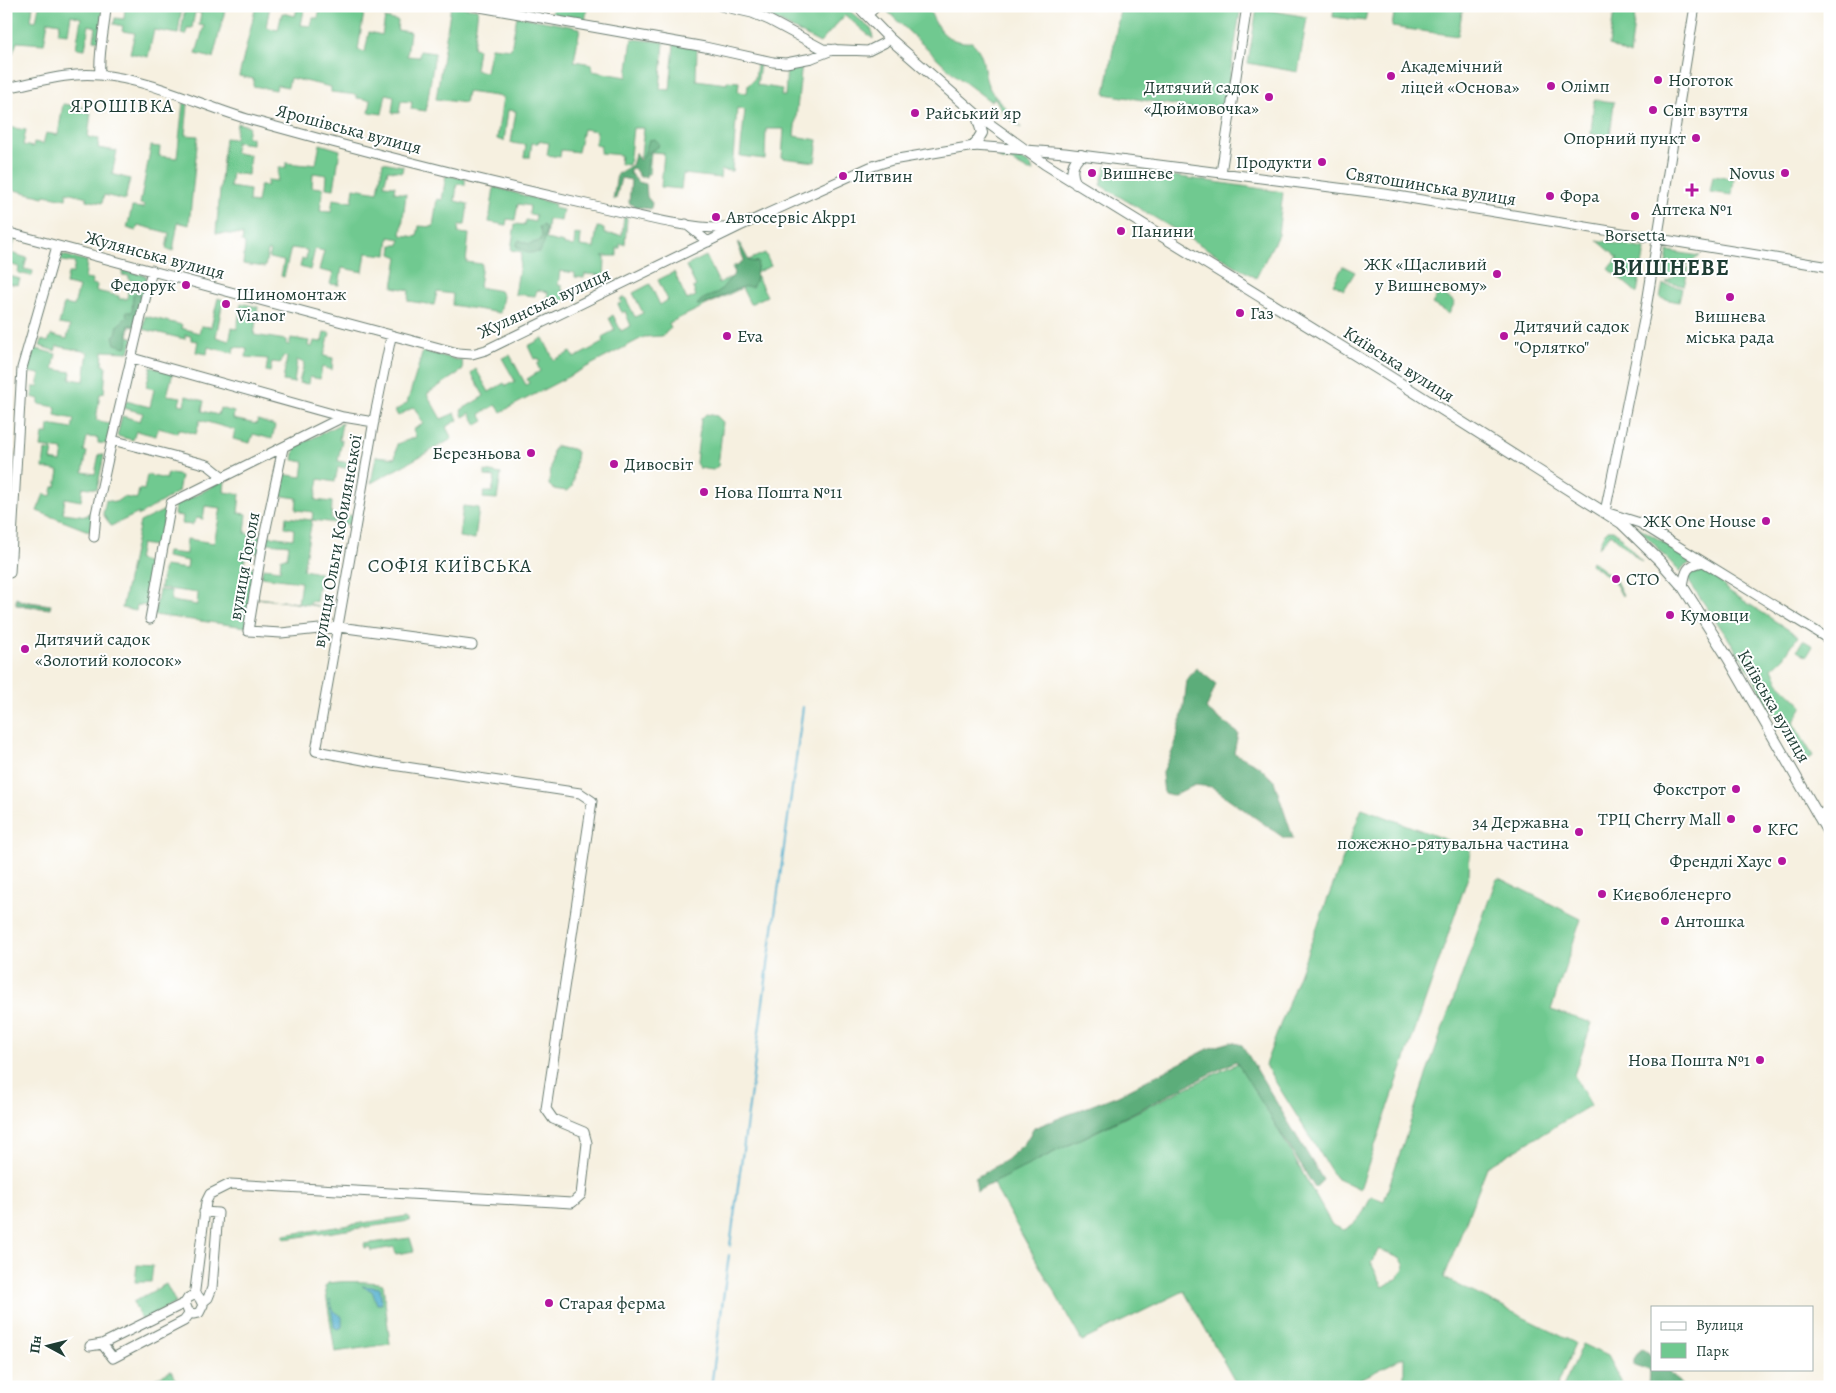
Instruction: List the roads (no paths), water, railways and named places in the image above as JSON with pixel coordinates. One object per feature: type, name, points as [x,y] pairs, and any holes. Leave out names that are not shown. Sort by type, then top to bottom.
[{"type":"main road","name":"Київська вулиця","points":[[858,6],[889,38],[977,115],[1024,150],[1605,512],[1636,536],[1683,587],[1728,658],[1830,836]]},
{"type":"main road","points":[[974,146],[982,133],[977,115]]},
{"type":"main road","points":[[1076,184],[1072,171],[1073,166],[1081,156]]},
{"type":"street","points":[[100,75],[99,64],[106,6]]},
{"type":"street","points":[[474,6],[705,47],[773,62],[786,63],[812,58],[835,49]]},
{"type":"street","points":[[721,6],[752,13],[823,49],[868,51],[884,43],[889,38]]},
{"type":"street","points":[[744,6],[752,13]]},
{"type":"street","points":[[867,15],[877,6]]},
{"type":"street","points":[[1221,173],[1247,6]]},
{"type":"street","points":[[1695,6],[1658,240],[1623,430],[1605,512],[1640,523],[1830,640]]},
{"type":"street","name":"Ярошівська вулиця","points":[[6,88],[68,74],[100,75],[131,80],[216,110],[365,152],[552,196],[685,224],[716,228],[740,226]]},
{"type":"street","name":"Жулянська вулиця","points":[[6,232],[391,336],[458,353],[472,354],[486,350],[740,226],[870,167],[892,160],[974,146],[1024,150]]},
{"type":"street","name":"Святошинська вулиця","points":[[1024,150],[1385,194],[1830,267]]},
{"type":"street","name":"Ярошівська вулиця","points":[[685,224],[708,242]]},
{"type":"street","points":[[10,573],[22,368],[57,246]]},
{"type":"street","points":[[94,537],[96,514],[112,440],[152,270]]},
{"type":"street","name":"вулиця Ольги Кобилянської","points":[[204,1212],[210,1194],[230,1184],[572,1203],[581,1195],[587,1142],[584,1132],[553,1119],[546,1109],[592,801],[580,793],[316,751],[391,336]]},
{"type":"street","points":[[132,358],[343,417],[374,422]]},
{"type":"street","points":[[150,619],[171,504],[343,417]]},
{"type":"street","points":[[112,440],[208,465],[222,477]]},
{"type":"street","name":"вулиця Гоголя","points":[[283,448],[262,547],[248,631],[281,633],[339,628]]},
{"type":"street","points":[[1683,587],[1685,572],[1689,566],[1703,562]]},
{"type":"street","points":[[339,628],[472,645]]},
{"type":"street","points":[[1818,816],[1830,809]]},
{"type":"street","points":[[185,1303],[186,1309],[190,1313],[196,1314],[201,1310],[203,1302],[208,1298],[212,1288],[218,1213],[204,1212],[194,1295]]},
{"type":"street","points":[[194,1295],[203,1302]]},
{"type":"street","points":[[90,1346],[102,1344],[185,1303],[188,1298],[194,1295]]},
{"type":"street","points":[[102,1344],[113,1358],[184,1322],[190,1313]]},
{"type":"water","points":[[362,1286],[380,1288],[382,1304],[377,1304],[372,1291]]},
{"type":"water","points":[[330,1299],[333,1310],[342,1317],[342,1327],[338,1329],[334,1327]]},
{"type":"waterway","points":[[730,1246],[803,707]]},
{"type":"waterway","points":[[711,1387],[729,1255]]},
{"type":"place","name":"Академічний ліцей «Основа»","points":[[1391,76]]},
{"type":"place","name":"Ноготок","points":[[1658,80]]},
{"type":"place","name":"Олімп","points":[[1551,86]]},
{"type":"place","name":"Дитячий садок «Дюймовочка»","points":[[1269,97]]},
{"type":"place","name":"Світ взуття","points":[[1653,110]]},
{"type":"place","name":"Райський яр","points":[[915,113]]},
{"type":"place","name":"Опорний пункт","points":[[1696,138]]},
{"type":"place","name":"Продукти","points":[[1322,162]]},
{"type":"place","name":"Вишневе","points":[[1092,173]]},
{"type":"place","name":"Novus","points":[[1785,173]]},
{"type":"place","name":"Литвин","points":[[843,176]]},
{"type":"place","name":"Аптека №1","points":[[1692,190]]},
{"type":"place","name":"Фора","points":[[1550,196]]},
{"type":"place","name":"Borsetta","points":[[1635,216]]},
{"type":"place","name":"Автосервіс Akpp1","points":[[716,217]]},
{"type":"place","name":"Панини","points":[[1121,231]]},
{"type":"place","name":"ЖК «Щасливий у Вишневому»","points":[[1497,274]]},
{"type":"place","name":"Федорук","points":[[186,285]]},
{"type":"place","name":"Вишнева міська рада","points":[[1730,297]]},
{"type":"place","name":"Шиномонтаж Vianor","points":[[226,304]]},
{"type":"place","name":"Газ","points":[[1240,313]]},
{"type":"place","name":"Eva","points":[[727,336]]},
{"type":"place","name":"Дитячий садок \"Орлятко\"","points":[[1504,336]]},
{"type":"place","name":"Березньова","points":[[531,453]]},
{"type":"place","name":"Дивосвіт","points":[[614,464]]},
{"type":"place","name":"Нова Пошта №11","points":[[704,492]]},
{"type":"place","name":"ЖК One House","points":[[1766,521]]},
{"type":"place","name":"СТО","points":[[1616,579]]},
{"type":"place","name":"Кумовци","points":[[1670,615]]},
{"type":"place","name":"Дитячий садок «Золотий колосок»","points":[[25,649]]},
{"type":"place","name":"Фокстрот","points":[[1736,789]]},
{"type":"place","name":"ТРЦ Cherry Mall","points":[[1731,819]]},
{"type":"place","name":"KFC","points":[[1757,829]]},
{"type":"place","name":"34 Державна пожежно-рятувальна частина","points":[[1579,832]]},
{"type":"place","name":"Френдлі Хаус","points":[[1782,861]]},
{"type":"place","name":"Києвобленерго","points":[[1602,894]]},
{"type":"place","name":"Антошка","points":[[1665,921]]},
{"type":"place","name":"Нова Пошта №1","points":[[1760,1060]]},
{"type":"place","name":"Старая ферма","points":[[549,1303]]},
{"type":"district","name":"ЯРОШІВКА","points":[[122,105]]},
{"type":"district","name":"ВИШНЕВЕ","points":[[1671,267]]},
{"type":"district","name":"СОФІЯ КИЇВСЬКА","points":[[450,565]]}]
